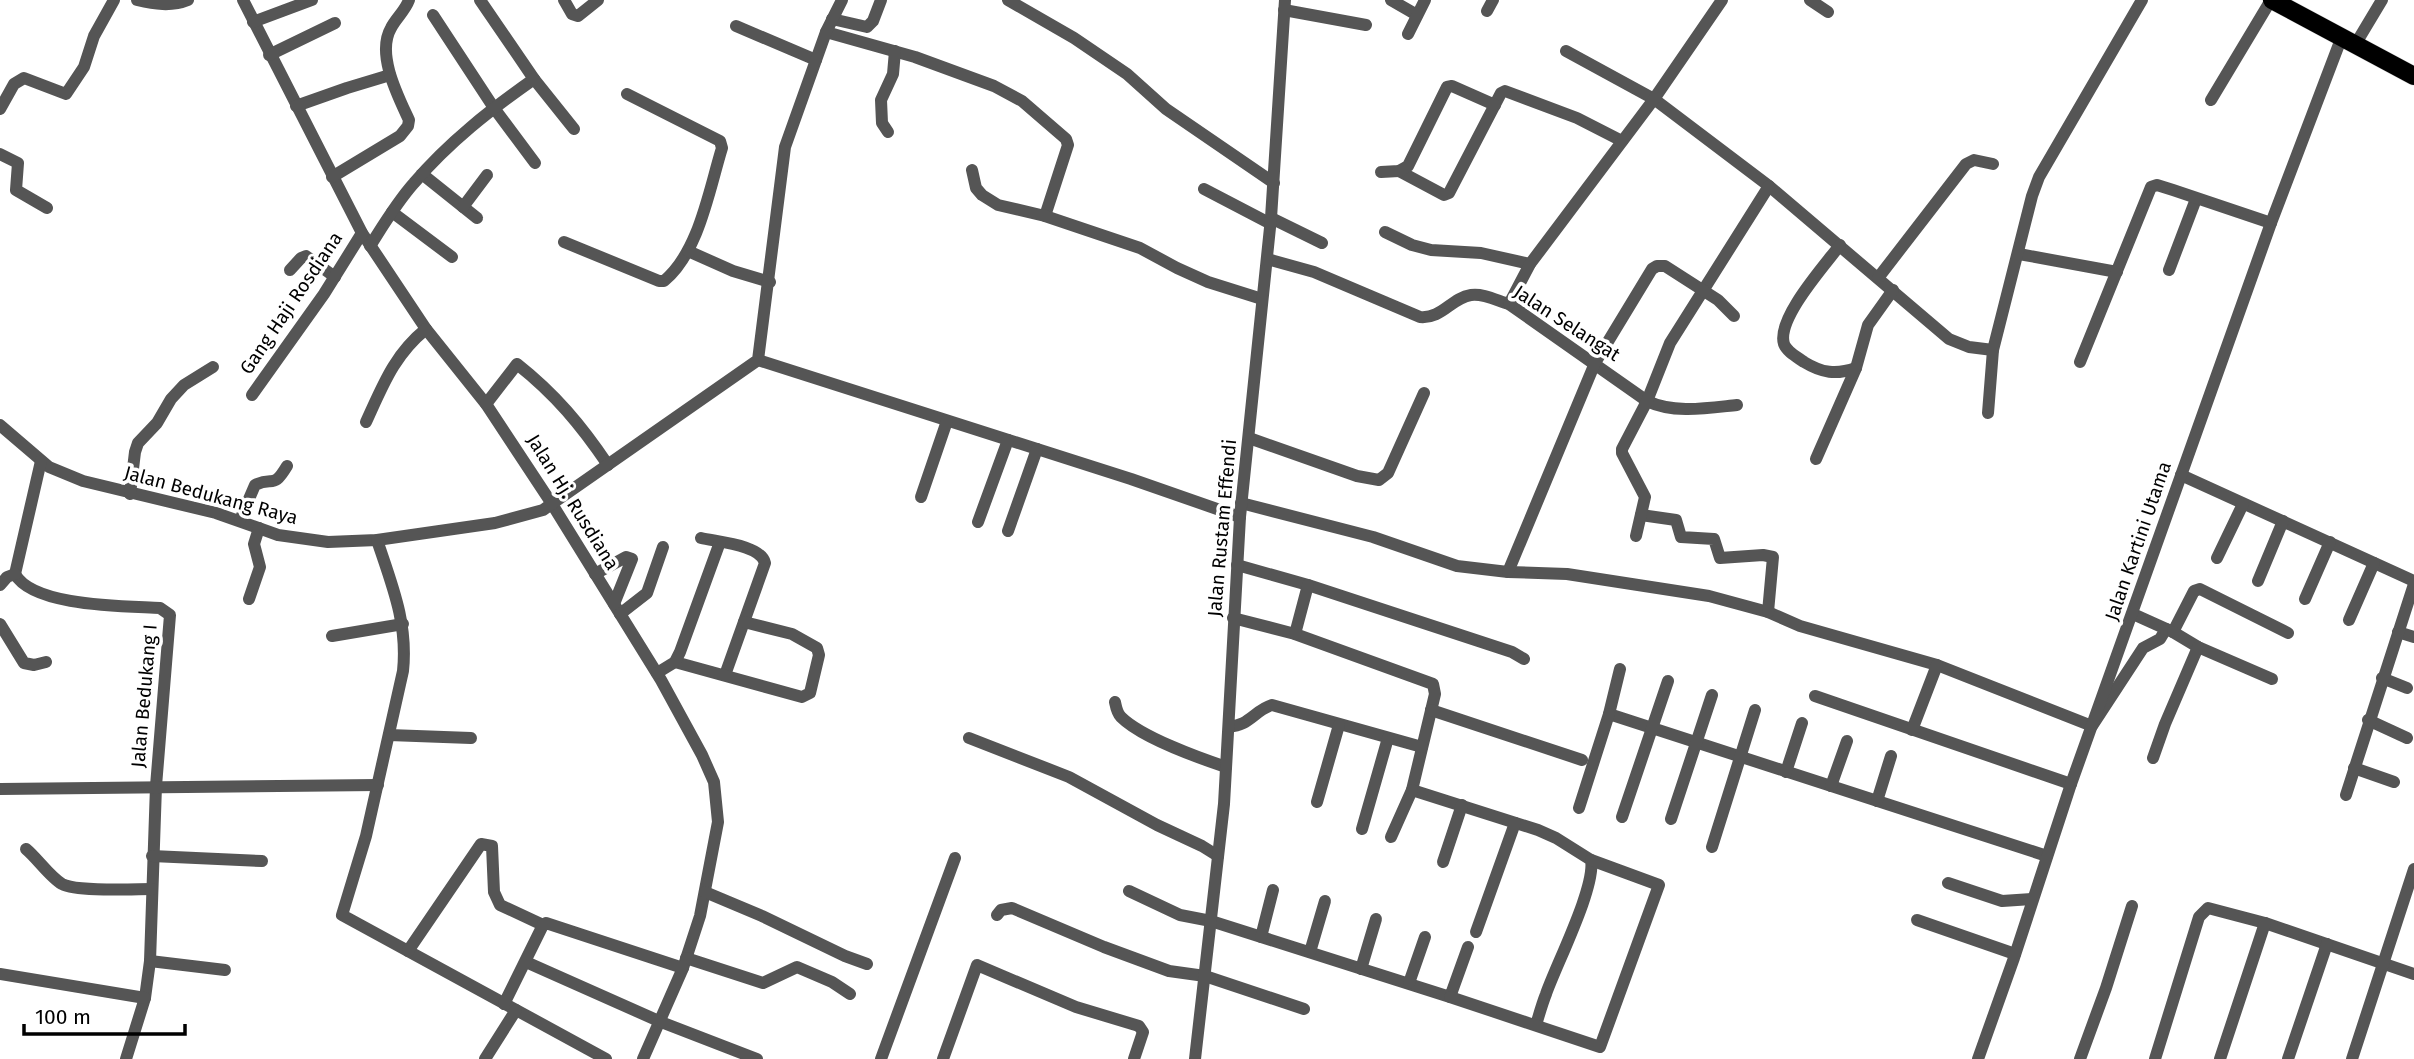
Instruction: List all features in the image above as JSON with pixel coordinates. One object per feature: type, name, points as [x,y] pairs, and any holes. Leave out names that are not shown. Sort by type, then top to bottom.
[{"type":"highway","points":[[2272,0],[2414,76]]},
{"type":"street","points":[[0,109],[15,84],[24,78],[66,93],[84,67],[93,36],[114,0]]},
{"type":"street","points":[[137,0],[153,4],[173,4],[188,0]]},
{"type":"street","name":"Jalan Hj. Rusdiana","points":[[243,0],[362,233],[426,328],[486,404],[552,504],[657,673],[714,782],[718,822],[700,916],[685,963],[643,1059]]},
{"type":"street","points":[[253,22],[312,0]]},
{"type":"street","points":[[332,177],[400,136],[408,126],[409,120],[390,75],[388,36],[410,0]]},
{"type":"street","points":[[480,0],[534,79],[574,129]]},
{"type":"street","points":[[564,0],[572,14],[578,16],[598,0]]},
{"type":"street","points":[[842,0],[826,32],[785,148],[758,360],[1240,517]]},
{"type":"street","points":[[832,19],[867,27],[873,22],[881,0]]},
{"type":"street","points":[[1008,0],[1085,45],[1127,74],[1166,109],[1274,183]]},
{"type":"street","points":[[1391,0],[1417,15]]},
{"type":"street","points":[[1408,34],[1425,0]]},
{"type":"street","points":[[1509,304],[1530,264],[1654,99],[1722,0]]},
{"type":"street","points":[[1810,0],[1828,12]]},
{"type":"street","points":[[1988,413],[1993,351],[2039,177],[2141,0]]},
{"type":"street","points":[[2211,100],[2272,0]]},
{"type":"street","name":"Jalan Kartini Utama","points":[[1978,1059],[2071,784],[2271,223],[2348,42],[2382,0]]},
{"type":"street","points":[[1285,5],[1366,25]]},
{"type":"street","name":"Jalan Rustam Effendi","points":[[1195,1059],[1226,767],[1241,503],[1271,221],[1285,5]]},
{"type":"street","points":[[433,15],[494,108],[536,163]]},
{"type":"street","points":[[270,55],[335,23]]},
{"type":"street","points":[[736,26],[816,60]]},
{"type":"street","points":[[826,32],[895,51],[974,78],[1009,93],[1035,111],[1066,139],[1067,148],[1045,216]]},
{"type":"street","points":[[888,132],[882,123],[881,100],[893,74],[895,51]]},
{"type":"street","points":[[1566,51],[1654,99],[1769,186],[1949,339],[1969,347],[1993,351]]},
{"type":"street","points":[[296,106],[390,75]]},
{"type":"street","points":[[370,246],[422,174],[465,131],[534,79]]},
{"type":"street","points":[[1381,173],[1399,171],[1408,166],[1447,87],[1452,86],[1495,105]]},
{"type":"street","points":[[1399,171],[1444,195],[1449,193],[1502,91],[1577,118],[1622,141]]},
{"type":"street","points":[[564,242],[659,281],[667,278],[688,251],[700,221],[722,144],[627,94]]},
{"type":"street","points":[[0,154],[19,163],[16,190],[47,208]]},
{"type":"street","points":[[1878,278],[1966,164],[1973,160],[1993,164]]},
{"type":"street","points":[[972,170],[976,188],[998,205],[1045,216],[1140,248],[1209,282],[1262,299]]},
{"type":"street","points":[[422,174],[477,218]]},
{"type":"street","points":[[463,207],[487,175]]},
{"type":"street","points":[[2080,362],[2151,187],[2157,185],[2271,223]]},
{"type":"street","points":[[1636,536],[1644,492],[1622,453],[1647,401],[1670,343],[1769,186]]},
{"type":"street","points":[[1204,189],[1322,243]]},
{"type":"street","points":[[2169,270],[2196,199]]},
{"type":"street","points":[[392,212],[452,257]]},
{"type":"street","points":[[1385,232],[1431,250],[1481,253],[1530,264]]},
{"type":"street","name":"Gang Haji Rosdiana","points":[[252,395],[335,277],[362,233]]},
{"type":"street","points":[[1840,245],[1796,304],[1783,338],[1785,347],[1818,371],[1827,373],[1856,368]]},
{"type":"street","points":[[688,251],[733,271],[770,282]]},
{"type":"street","points":[[2019,254],[2117,272]]},
{"type":"street","points":[[290,271],[306,256],[335,277]]},
{"type":"street","name":"Jalan Selangat","points":[[1267,259],[1314,272],[1420,317],[1437,315],[1471,295],[1509,304],[1647,401]]},
{"type":"street","points":[[1508,572],[1595,363],[1652,269],[1665,266],[1718,300],[1734,316]]},
{"type":"street","points":[[1816,459],[1856,368],[1868,325],[1893,290]]},
{"type":"street","points":[[366,422],[399,355],[426,328]]},
{"type":"street","name":"Jalan Bedukang Raya","points":[[0,425],[41,461],[83,481],[240,520],[278,535],[328,542],[377,540],[531,514],[552,504],[758,360]]},
{"type":"street","points":[[486,404],[517,364],[545,386],[579,423],[608,466]]},
{"type":"street","points":[[130,494],[138,443],[157,423],[171,399],[184,385],[213,367]]},
{"type":"street","points":[[1249,438],[1357,476],[1379,480],[1388,473],[1424,393]]},
{"type":"street","points":[[1647,401],[1658,406],[1693,409],[1737,405]]},
{"type":"street","points":[[921,497],[947,421]]},
{"type":"street","points":[[978,522],[1008,440]]},
{"type":"street","points":[[1008,531],[1037,449]]},
{"type":"street","points":[[0,585],[15,574],[41,461]]},
{"type":"street","points":[[240,520],[256,485],[264,481],[273,483],[279,480],[287,466]]},
{"type":"street","points":[[2181,475],[2414,582],[2346,794]]},
{"type":"street","points":[[1241,503],[1373,537],[1457,566],[1579,576],[1709,596],[1768,612],[1800,626],[1937,665],[2092,726],[2141,652],[2169,630],[2194,591],[2200,589],[2288,633]]},
{"type":"street","points":[[2217,558],[2243,504]]},
{"type":"street","points":[[1641,515],[1676,520],[1679,534],[1684,538],[1714,539],[1720,558],[1763,555],[1773,557],[1768,612]]},
{"type":"street","points":[[2258,581],[2283,521]]},
{"type":"street","points":[[249,599],[260,567],[254,544],[259,528]]},
{"type":"street","points":[[701,538],[758,552],[765,558],[725,675]]},
{"type":"street","points":[[377,540],[403,624],[405,653],[366,836],[342,915],[606,1059]]},
{"type":"street","points":[[657,673],[675,662],[687,638],[720,542]]},
{"type":"street","points":[[2305,599],[2330,542]]},
{"type":"street","points":[[617,609],[647,593],[663,547]]},
{"type":"street","points":[[595,574],[626,557],[632,559],[617,609]]},
{"type":"street","points":[[2348,620],[2374,563]]},
{"type":"street","points":[[1237,565],[1308,585],[1512,652],[1524,659]]},
{"type":"street","name":"Jalan Bedukang I","points":[[15,574],[18,580],[35,590],[76,603],[160,608],[170,615],[156,786],[150,961],[145,998],[126,1059]]},
{"type":"street","points":[[1295,634],[1308,585]]},
{"type":"street","points":[[2133,614],[2198,647],[2272,679]]},
{"type":"street","points":[[1233,618],[1295,634],[1428,681],[1435,688],[1412,790],[1391,837]]},
{"type":"street","points":[[675,662],[802,697],[810,693],[819,655],[813,644],[792,634],[744,622]]},
{"type":"street","points":[[0,624],[24,663],[34,665],[46,662]]},
{"type":"street","points":[[332,636],[403,624]]},
{"type":"street","points":[[2398,632],[2414,637]]},
{"type":"street","points":[[2153,758],[2198,647]]},
{"type":"street","points":[[1912,730],[1937,665]]},
{"type":"street","points":[[1578,808],[1609,715],[1620,669]]},
{"type":"street","points":[[2382,678],[2407,688]]},
{"type":"street","points":[[1622,817],[1668,681]]},
{"type":"street","points":[[1671,820],[1712,695]]},
{"type":"street","points":[[1815,696],[2071,784]]},
{"type":"street","points":[[1115,702],[1123,719],[1144,732],[1226,767]]},
{"type":"street","points":[[1229,726],[1244,724],[1264,707],[1272,705],[1422,747]]},
{"type":"street","points":[[1431,710],[1582,760]]},
{"type":"street","points":[[1712,847],[1755,710]]},
{"type":"street","points":[[1609,715],[2047,856]]},
{"type":"street","points":[[2368,720],[2407,738]]},
{"type":"street","points":[[1786,772],[1802,723]]},
{"type":"street","points":[[1317,802],[1339,725]]},
{"type":"street","points":[[389,735],[471,738]]},
{"type":"street","points":[[969,738],[1069,777],[1218,856]]},
{"type":"street","points":[[1362,829],[1388,738]]},
{"type":"street","points":[[1831,786],[1847,741]]},
{"type":"street","points":[[1877,801],[1891,757]]},
{"type":"street","points":[[2354,768],[2394,782]]},
{"type":"street","points":[[0,789],[378,785]]},
{"type":"street","points":[[1129,891],[1180,915],[1211,921],[1409,983],[1600,1047],[1660,885],[1591,860],[1556,838],[1462,804],[1412,790]]},
{"type":"street","points":[[1443,862],[1462,804]]},
{"type":"street","points":[[1476,933],[1515,823]]},
{"type":"street","points":[[408,951],[481,844],[489,844],[492,848],[495,899],[500,905],[543,925],[549,924],[763,984],[797,967],[832,982],[850,994]]},
{"type":"street","points":[[26,849],[65,886],[152,889]]},
{"type":"street","points":[[152,856],[262,861]]},
{"type":"street","points":[[881,1059],[955,858]]},
{"type":"street","points":[[1536,1025],[1587,887],[1592,868],[1591,860]]},
{"type":"street","points":[[2352,1059],[2414,869]]},
{"type":"street","points":[[1948,883],[2002,901],[2032,899]]},
{"type":"street","points":[[1262,937],[1273,890]]},
{"type":"street","points":[[705,892],[867,964]]},
{"type":"street","points":[[1310,952],[1325,901]]},
{"type":"street","points":[[2080,1059],[2132,906]]},
{"type":"street","points":[[997,915],[1001,910],[1012,908],[1169,971],[1205,976],[1304,1009]]},
{"type":"street","points":[[2155,1059],[2199,917],[2208,908],[2265,923],[2414,974]]},
{"type":"street","points":[[1361,969],[1376,919]]},
{"type":"street","points":[[1917,920],[2015,954]]},
{"type":"street","points":[[2220,1059],[2265,923]]},
{"type":"street","points":[[504,1004],[543,925]]},
{"type":"street","points":[[1409,983],[1425,937]]},
{"type":"street","points":[[2288,1059],[2327,944]]},
{"type":"street","points":[[1451,997],[1468,947]]},
{"type":"street","points":[[150,961],[225,970]]},
{"type":"street","points":[[526,962],[661,1022],[757,1059]]},
{"type":"street","points":[[943,1059],[977,965],[1076,1007],[1139,1026],[1143,1032],[1133,1059]]},
{"type":"street","points":[[0,974],[145,998]]},
{"type":"street","points":[[485,1059],[516,1010]]}]
